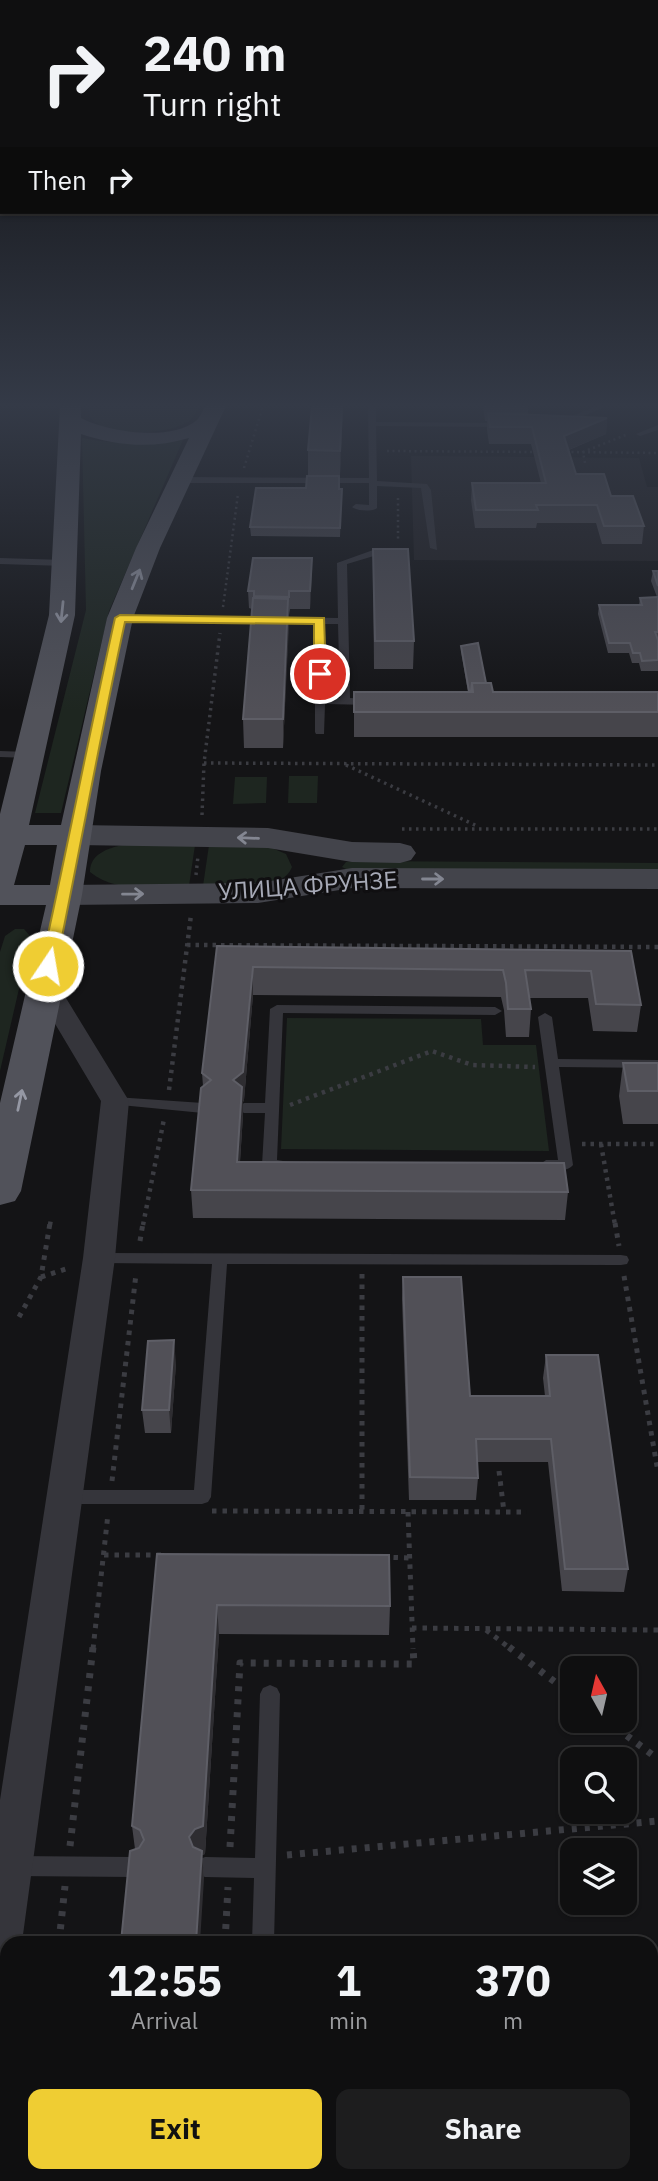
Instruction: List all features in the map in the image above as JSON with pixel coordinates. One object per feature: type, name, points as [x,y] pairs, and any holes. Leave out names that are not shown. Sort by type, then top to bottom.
[{"type":"main road","points":[[0,881],[62,615],[67,508]]},
{"type":"main road","points":[[0,1191],[65,895],[86,771],[120,618],[148,548],[168,508]]},
{"type":"main road","name":"УЛИЦА ФРУНЗЕ","points":[[11,835],[268,838],[285,841],[352,865],[658,879]]},
{"type":"main road","points":[[282,890],[306,876],[310,863],[304,852],[285,841]]},
{"type":"main road","name":"УЛИЦА ФРУНЗЕ","points":[[0,895],[258,893],[282,890],[352,865],[658,853]]},
{"type":"street","points":[[1,1936],[62,1497],[99,1258],[115,1101],[45,985]]},
{"type":"lane","points":[[429,508],[434,548]]},
{"type":"lane","points":[[345,701],[342,563],[376,552],[398,552]]},
{"type":"lane","points":[[0,561],[65,563]]},
{"type":"lane","points":[[120,618],[343,621]]},
{"type":"lane","points":[[320,621],[320,732]]},
{"type":"lane","points":[[320,701],[386,702]]},
{"type":"lane","points":[[0,754],[29,755]]},
{"type":"lane","points":[[296,1165],[269,1165],[277,1009],[495,1011]]},
{"type":"lane","points":[[525,1165],[566,1165],[545,1017]]},
{"type":"lane","points":[[552,1066],[658,1064]]},
{"type":"lane","points":[[115,1101],[203,1108]]},
{"type":"lane","points":[[244,1108],[272,1108]]},
{"type":"lane","points":[[99,1258],[621,1260]]},
{"type":"lane","points":[[62,1497],[109,1504],[202,1497],[220,1259]]},
{"type":"lane","points":[[263,1936],[270,1694]]},
{"type":"lane","points":[[205,1867],[266,1861]]},
{"type":"lane","points":[[11,1866],[134,1867]]},
{"type":"path","points":[[236,508],[204,763],[658,765]]},
{"type":"path","points":[[398,508],[398,552]]},
{"type":"path","points":[[342,763],[481,828],[658,829]]},
{"type":"path","points":[[60,1936],[138,1259],[167,1105],[187,945],[658,947]]},
{"type":"path","points":[[272,1108],[298,1104],[432,1051],[472,1065],[552,1066]]},
{"type":"path","points":[[563,1144],[658,1144]]},
{"type":"path","points":[[601,1144],[658,1472]]},
{"type":"path","points":[[19,1317],[41,1278],[51,1219]]},
{"type":"path","points":[[362,1259],[362,1512]]},
{"type":"path","points":[[499,1471],[504,1512]]},
{"type":"path","points":[[109,1504],[122,1511]]},
{"type":"path","points":[[202,1511],[527,1512]]},
{"type":"path","points":[[408,1512],[414,1664]]},
{"type":"path","points":[[104,1555],[173,1555]]},
{"type":"path","points":[[368,1557],[410,1558]]},
{"type":"path","points":[[412,1628],[658,1630]]},
{"type":"path","points":[[485,1629],[560,1686]]},
{"type":"path","points":[[623,1733],[658,1759]]},
{"type":"path","points":[[266,1861],[658,1821]]},
{"type":"shaded area","points":[[84,508],[154,508],[109,611],[61,813],[35,813],[86,610]]},
{"type":"shaded area","points":[[412,508],[658,508],[658,561],[414,560]]},
{"type":"shaded area","points":[[289,776],[318,776],[317,803],[288,803]]},
{"type":"shaded area","points":[[235,777],[267,777],[266,803],[233,804]]},
{"type":"shaded area","points":[[123,845],[195,845],[189,886],[125,886],[100,879],[90,872],[96,856]]},
{"type":"shaded area","points":[[209,845],[267,846],[286,854],[292,867],[277,881],[266,884],[240,887],[203,886]]},
{"type":"shaded area","points":[[346,862],[658,863],[658,872],[342,867]]},
{"type":"shaded area","points":[[15,929],[24,929],[31,937],[0,1071],[0,952],[5,936]]},
{"type":"shaded area","points":[[287,1018],[481,1019],[483,1045],[536,1045],[549,1151],[281,1149]]},
{"type":"building","points":[[253,508],[341,508],[340,528],[250,527]]},
{"type":"building","points":[[476,508],[537,508],[538,510],[476,510]]},
{"type":"building","points":[[598,508],[637,508],[644,526],[604,526]]},
{"type":"building","points":[[373,549],[408,549],[414,641],[375,641]]},
{"type":"building","points":[[253,558],[312,558],[310,591],[289,591],[289,597],[254,596],[254,591],[248,591]]},
{"type":"building","points":[[653,571],[658,571],[658,586]]},
{"type":"building","points":[[658,597],[658,632],[655,632],[658,640],[658,660],[642,661],[640,653],[633,653],[630,643],[609,643],[599,605],[642,605],[640,598]]},
{"type":"building","points":[[253,598],[288,599],[283,719],[243,719]]},
{"type":"building","points":[[478,643],[486,683],[472,683],[469,691],[461,646]]},
{"type":"building","points":[[472,683],[491,683],[493,692],[658,692],[658,712],[354,712],[354,692],[473,692]]},
{"type":"building","points":[[217,946],[631,951],[641,1005],[596,1004],[591,971],[525,970],[531,1009],[508,1009],[503,970],[253,967],[243,1072],[233,1080],[242,1087],[237,1162],[564,1163],[568,1192],[191,1190],[201,1088],[211,1080],[202,1073]]},
{"type":"building","points":[[623,1063],[658,1063],[658,1091],[628,1091]]},
{"type":"building","points":[[403,1277],[461,1277],[470,1396],[550,1396],[546,1355],[598,1355],[628,1569],[565,1569],[551,1439],[476,1439],[478,1478],[410,1477]]},
{"type":"building","points":[[174,1340],[169,1410],[142,1410],[148,1341]]},
{"type":"building","points":[[157,1554],[389,1555],[390,1606],[217,1605],[203,1826],[195,1829],[189,1837],[193,1847],[202,1851],[196,1936],[122,1936],[130,1851],[139,1848],[144,1840],[140,1830],[132,1826]]},
{"type":"route","points":[[48,966],[77,835],[86,771],[120,618],[320,621],[320,674]]}]
